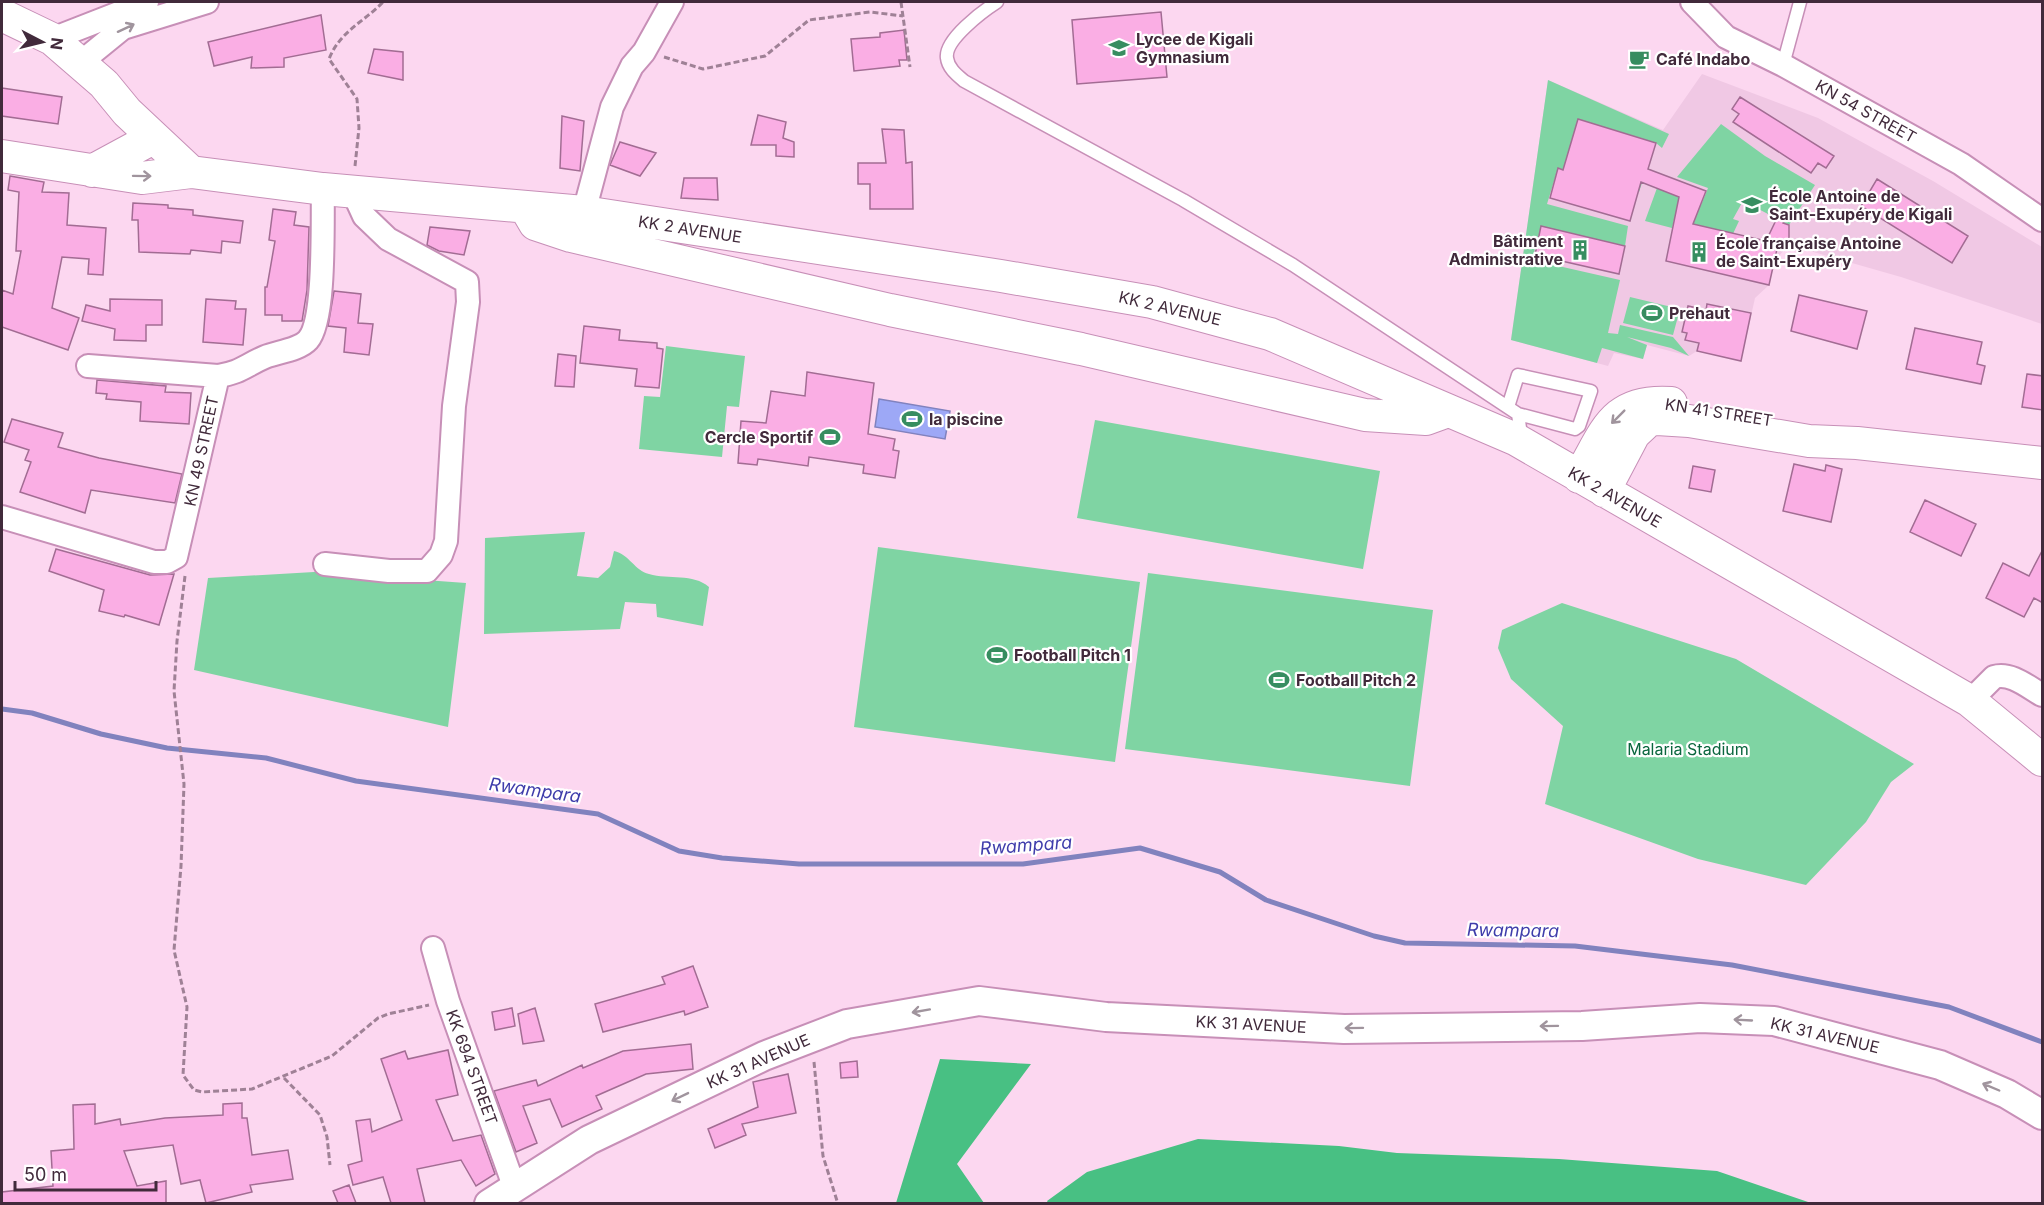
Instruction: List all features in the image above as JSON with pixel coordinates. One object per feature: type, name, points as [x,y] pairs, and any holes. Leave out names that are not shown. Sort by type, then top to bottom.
[{"type":"main road","points":[[2,15],[52,39],[104,84],[153,138],[191,172]]},
{"type":"main road","points":[[92,171],[153,138]]},
{"type":"main road","name":"KK 2 AVENUE","points":[[2,156],[142,178],[191,172],[338,190],[584,212],[1001,276],[1198,312],[1270,334],[1448,411],[1514,420],[1592,484],[1970,701],[2043,760]]},
{"type":"main road","points":[[524,207],[535,224],[571,236],[890,310],[1092,351],[1365,416],[1417,419],[1448,411]]},
{"type":"main road","name":"KN 41 STREET","points":[[1592,484],[1626,447],[1634,434],[1649,420],[1680,420],[1809,441],[1857,442],[2043,463]]},
{"type":"street","points":[[52,39],[147,2]]},
{"type":"street","points":[[80,63],[123,28],[207,2]]},
{"type":"street","points":[[584,212],[612,107],[632,66],[644,52],[672,2]]},
{"type":"street","name":"KN 54 STREET","points":[[1692,2],[1725,37],[1783,65],[1961,164],[2043,220]]},
{"type":"street","points":[[325,564],[389,571],[427,572],[441,555],[446,541],[454,406],[468,302],[467,282],[388,239],[338,190]]},
{"type":"street","name":"KN 49 STREET","points":[[172,559],[180,550],[218,376],[239,373],[258,360],[300,346],[308,340],[316,324],[320,288],[338,190]]},
{"type":"street","points":[[88,366],[218,376]]},
{"type":"street","points":[[2,518],[154,562],[167,562],[172,559]]},
{"type":"street","points":[[1970,701],[1994,677],[1999,675],[2014,678],[2043,695]]},
{"type":"street","name":"KK 694 STREET","points":[[433,948],[448,1000],[514,1186]]},
{"type":"street","name":"KK 31 AVENUE","points":[[489,1203],[589,1140],[764,1056],[847,1024],[979,1001],[1106,1017],[1344,1029],[1582,1026],[1700,1017],[1774,1021],[1940,1065],[2007,1094],[2043,1115]]},
{"type":"lane","points":[[997,2],[954,38],[948,49],[947,58],[951,69],[964,81],[1183,200],[1283,259],[1514,420],[1577,428],[1591,391],[1518,375],[1514,420]]},
{"type":"lane","points":[[1783,65],[1800,2]]},
{"type":"path","points":[[338,190],[359,128],[357,99],[329,59],[335,44],[344,34],[383,2]]},
{"type":"path","points":[[901,2],[910,67]]},
{"type":"path","points":[[644,52],[703,69],[765,56],[809,20],[870,12],[903,16]]},
{"type":"path","points":[[172,559],[185,576],[174,691],[181,737],[182,762],[183,838],[174,950],[187,1007],[183,1075],[194,1090],[202,1092],[252,1089],[284,1078],[332,1056],[378,1018],[448,1000]]},
{"type":"path","points":[[813,1054],[823,1156],[838,1203]]},
{"type":"path","points":[[284,1078],[320,1115],[327,1137],[330,1165]]},
{"type":"shaded area","name":"École Antoine de Saint-Exupéry de Kigali","points":[[1702,74],[1818,118],[1933,181],[2042,247],[2042,324],[1901,277],[1789,245],[1775,260],[1769,285],[1755,298],[1741,361],[1697,351],[1689,356],[1647,345],[1643,359],[1614,353],[1608,366],[1511,340],[1548,80],[1663,130]]},
{"type":"green space","points":[[1548,80],[1669,134],[1662,148],[1656,143],[1578,119],[1646,171],[1639,192],[1558,168],[1547,204],[1628,226],[1625,246],[1541,227],[1532,260],[1620,280],[1608,333],[1618,334],[1620,325],[1673,337],[1689,356],[1671,348],[1627,337],[1647,345],[1643,359],[1602,348],[1597,363],[1511,340]]},
{"type":"green space","points":[[1721,124],[1765,156],[1815,185],[1789,225],[1743,201],[1733,219],[1739,221],[1731,238],[1674,220],[1672,228],[1645,221],[1657,188],[1701,205],[1708,188],[1677,177]]},
{"type":"green space","name":"Prehaut","points":[[1630,297],[1680,309],[1673,335],[1623,323]]},
{"type":"green space","points":[[666,346],[745,356],[739,407],[727,406],[722,457],[639,449],[644,396],[660,397]]},
{"type":"green space","points":[[1095,420],[1380,471],[1363,569],[1077,518]]},
{"type":"green space","points":[[585,532],[577,576],[598,578],[610,567],[614,551],[624,555],[644,572],[657,576],[696,580],[709,587],[703,626],[657,617],[656,604],[625,602],[620,629],[484,634],[485,538]]},
{"type":"green space","name":"Football Pitch 1","points":[[878,547],[1140,582],[1115,762],[854,727]]},
{"type":"green space","points":[[314,572],[466,583],[448,727],[194,670],[208,578]]},
{"type":"green space","name":"Football Pitch 2","points":[[1148,573],[1433,610],[1410,786],[1125,749]]},
{"type":"green space","name":"Malaria Stadium","points":[[1562,603],[1736,659],[1914,764],[1891,782],[1866,822],[1806,885],[1698,859],[1545,804],[1563,726],[1511,679],[1498,648],[1502,630]]},
{"type":"green space","points":[[940,1059],[1031,1064],[957,1164],[984,1203],[896,1203]]},
{"type":"green space","points":[[1198,1139],[1339,1146],[1397,1153],[1559,1159],[1717,1171],[1811,1203],[1048,1203],[1047,1201],[1087,1172]]},
{"type":"water","name":"la piscine","points":[[879,399],[950,411],[945,439],[875,427]]},
{"type":"building","name":"Lycee de Kigali Gymnasium","points":[[1161,12],[1167,77],[1077,84],[1072,20]]},
{"type":"building","points":[[321,15],[326,50],[284,58],[284,67],[251,68],[252,57],[214,66],[208,42]]},
{"type":"building","points":[[904,30],[907,60],[899,60],[900,66],[854,71],[851,39],[880,37],[880,33]]},
{"type":"building","points":[[374,49],[403,52],[403,80],[368,73]]},
{"type":"building","points":[[2,88],[62,97],[58,124],[2,116]]},
{"type":"building","points":[[1740,97],[1834,156],[1826,168],[1818,163],[1811,173],[1733,122],[1739,114],[1732,109]]},
{"type":"building","points":[[758,115],[786,122],[783,138],[794,142],[794,157],[776,156],[776,145],[751,145]]},
{"type":"building","points":[[562,116],[584,121],[580,171],[560,168]]},
{"type":"building","points":[[1578,119],[1656,143],[1648,169],[1706,191],[1693,224],[1766,241],[1779,214],[1785,216],[1783,223],[1789,225],[1789,245],[1779,240],[1769,285],[1666,261],[1679,197],[1641,182],[1630,221],[1550,198],[1558,168],[1563,170]]},
{"type":"building","points":[[882,129],[904,130],[906,163],[912,162],[913,209],[870,209],[870,184],[858,184],[858,163],[886,163]]},
{"type":"building","points":[[620,142],[656,153],[640,176],[610,165]]},
{"type":"building","points":[[10,176],[44,182],[42,192],[69,193],[67,225],[106,228],[103,275],[88,274],[89,259],[62,257],[52,308],[79,318],[68,350],[2,327],[2,290],[13,294],[21,251],[16,251],[19,192],[8,190]]},
{"type":"building","points":[[684,178],[717,178],[718,200],[681,198]]},
{"type":"building","points":[[1877,179],[1968,236],[1952,263],[1861,206]]},
{"type":"building","points":[[133,203],[168,205],[168,208],[193,210],[193,215],[243,221],[240,243],[222,241],[221,253],[191,250],[190,254],[139,252],[138,220],[132,220]]},
{"type":"building","points":[[273,209],[296,212],[294,225],[309,227],[307,290],[302,321],[282,321],[282,315],[265,315],[265,287],[267,287],[275,241],[269,240]]},
{"type":"building","name":"Bâtiment Administrative","points":[[1541,226],[1625,246],[1619,274],[1535,255]]},
{"type":"building","points":[[430,227],[470,231],[464,255],[439,251],[427,245]]},
{"type":"building","points":[[334,291],[361,294],[358,323],[373,324],[369,355],[344,352],[346,328],[328,326]]},
{"type":"building","points":[[1799,295],[1867,311],[1857,349],[1791,331]]},
{"type":"building","points":[[110,299],[162,300],[162,325],[146,325],[146,341],[114,340],[115,329],[82,321],[86,305],[110,311]]},
{"type":"building","points":[[206,299],[236,301],[235,309],[246,309],[243,345],[203,342]]},
{"type":"building","points":[[1707,304],[1751,313],[1741,361],[1697,351],[1699,343],[1685,340],[1687,333],[1682,332],[1688,306],[1706,310]]},
{"type":"building","points":[[584,326],[620,330],[619,340],[657,343],[657,348],[663,349],[659,388],[635,386],[637,369],[580,363]]},
{"type":"building","points":[[1915,328],[1982,342],[1977,364],[1985,366],[1981,384],[1906,369]]},
{"type":"building","points":[[558,354],[576,356],[574,387],[555,386]]},
{"type":"building","points":[[807,372],[874,383],[868,434],[895,439],[893,450],[899,451],[895,478],[863,473],[864,465],[809,457],[808,466],[758,459],[757,465],[738,463],[741,421],[766,423],[771,391],[805,396]]},
{"type":"building","points":[[2027,374],[2043,376],[2043,410],[2022,407]]},
{"type":"building","points":[[97,380],[166,386],[165,392],[191,393],[189,424],[140,421],[141,402],[106,399],[107,394],[96,393]]},
{"type":"building","points":[[12,419],[63,433],[58,447],[99,458],[182,474],[175,503],[91,490],[85,513],[20,492],[31,462],[25,460],[29,450],[4,442]]},
{"type":"building","points":[[1794,464],[1825,471],[1826,465],[1842,469],[1831,522],[1783,511]]},
{"type":"building","points":[[1693,466],[1715,470],[1711,492],[1689,488]]},
{"type":"building","points":[[1925,500],[1976,524],[1961,556],[1910,532]]},
{"type":"building","points":[[56,549],[150,575],[174,574],[159,625],[125,615],[124,617],[99,611],[104,590],[49,571]]},
{"type":"building","points":[[2043,549],[2043,603],[2034,598],[2024,617],[1986,598],[2003,563],[2029,576]]},
{"type":"building","points":[[693,966],[708,1007],[685,1015],[684,1011],[603,1032],[595,1004],[665,984],[662,977]]},
{"type":"building","points":[[512,1008],[515,1026],[495,1030],[492,1012]]},
{"type":"building","points":[[535,1008],[544,1041],[523,1044],[518,1014]]},
{"type":"building","points":[[691,1044],[693,1069],[646,1074],[596,1096],[602,1109],[562,1127],[550,1099],[523,1106],[537,1143],[516,1152],[494,1091],[536,1080],[538,1086],[582,1065],[583,1068],[623,1051]]},
{"type":"building","points":[[448,1050],[458,1095],[436,1100],[453,1141],[481,1135],[495,1174],[476,1186],[461,1160],[417,1169],[425,1203],[391,1203],[383,1177],[353,1185],[348,1165],[362,1161],[356,1121],[370,1119],[372,1132],[402,1120],[381,1059],[405,1051],[408,1059]]},
{"type":"building","points":[[857,1061],[858,1077],[841,1078],[840,1063]]},
{"type":"building","points":[[788,1074],[796,1113],[742,1124],[746,1135],[715,1148],[708,1129],[758,1107],[753,1082]]},
{"type":"building","points":[[242,1103],[242,1118],[247,1118],[252,1155],[288,1150],[293,1179],[250,1185],[252,1192],[206,1203],[200,1180],[181,1184],[173,1145],[124,1151],[137,1186],[166,1181],[166,1203],[2,1203],[2,1192],[53,1186],[51,1151],[74,1149],[73,1105],[95,1104],[95,1124],[120,1119],[121,1125],[165,1118],[223,1115],[223,1104]]},
{"type":"building","points":[[349,1185],[356,1203],[338,1203],[333,1191]]},
{"type":"waterway","name":"Rwampara","points":[[2,709],[32,713],[101,734],[167,748],[266,758],[356,781],[598,814],[679,851],[722,858],[799,864],[1023,864],[1140,848],[1220,872],[1266,900],[1374,936],[1405,943],[1575,946],[1732,965],[1949,1007],[2042,1042]]},
{"type":"place","name":"Lycee de Kigali Gymnasium","points":[[1119,48]]},
{"type":"place","name":"Café Indabo","points":[[1639,59]]},
{"type":"place","name":"École Antoine de Saint-Exupéry de Kigali","points":[[1752,205]]},
{"type":"place","name":"Bâtiment Administrative","points":[[1580,250]]},
{"type":"place","name":"École française Antoine de Saint-Exupéry","points":[[1699,252]]},
{"type":"place","name":"Prehaut","points":[[1652,313]]},
{"type":"place","name":"la piscine","points":[[912,419]]},
{"type":"place","name":"Cercle Sportif","points":[[830,437]]},
{"type":"place","name":"Football Pitch 1","points":[[997,655]]},
{"type":"place","name":"Football Pitch 2","points":[[1279,680]]}]
